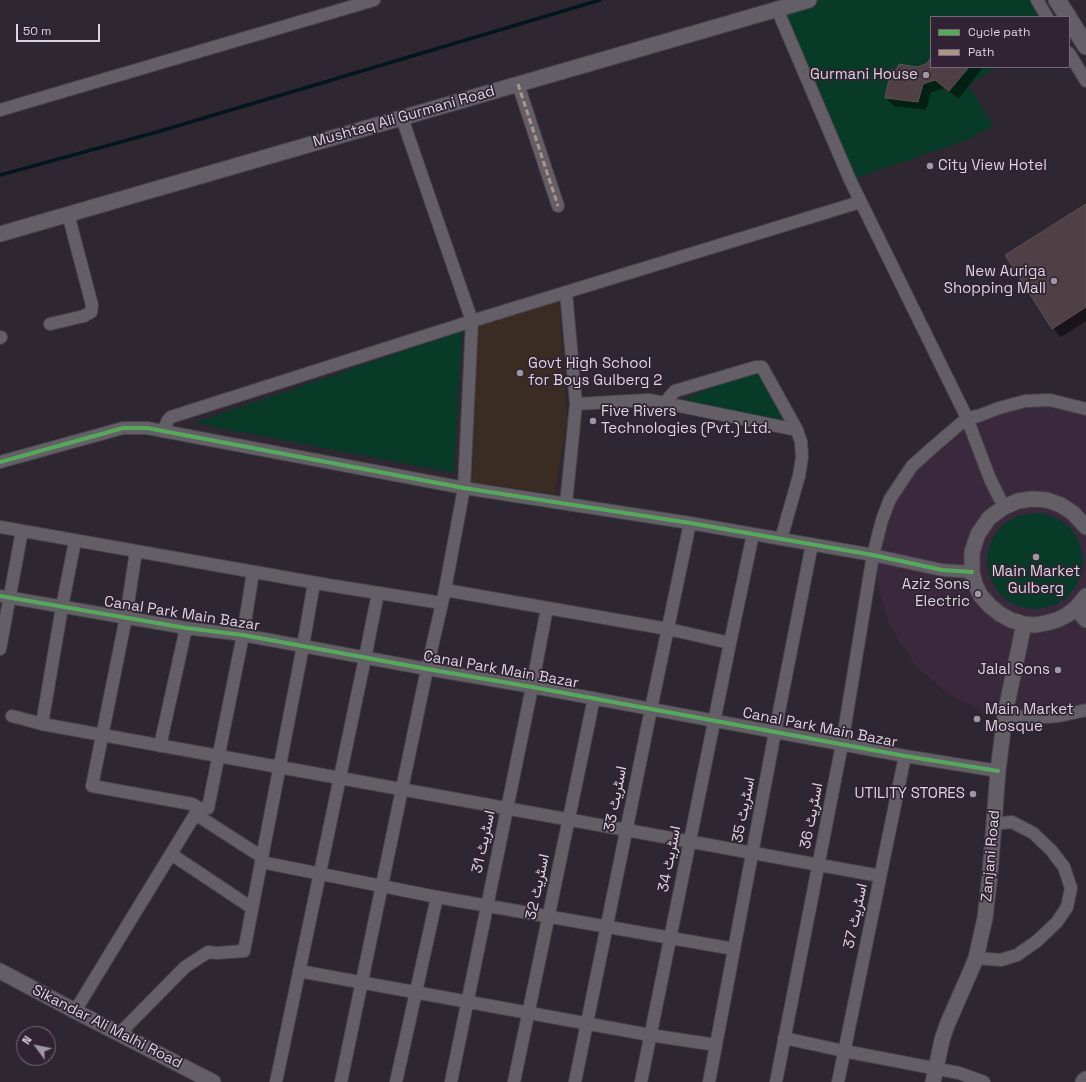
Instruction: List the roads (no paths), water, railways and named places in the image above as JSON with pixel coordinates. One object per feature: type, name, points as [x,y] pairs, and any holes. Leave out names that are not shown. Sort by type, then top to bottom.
[{"type":"main road","points":[[1058,0],[1067,16]]},
{"type":"main road","points":[[1070,21],[1086,46]]},
{"type":"street","points":[[0,110],[374,0]]},
{"type":"street","name":"Mushtaq Ali Gurmani Road","points":[[0,234],[809,0]]},
{"type":"street","points":[[1037,0],[1046,16]]},
{"type":"street","points":[[778,10],[860,202],[967,418],[990,479],[1004,507]]},
{"type":"street","points":[[1070,55],[1086,81]]},
{"type":"street","points":[[518,84],[558,206]]},
{"type":"street","points":[[341,1082],[427,669],[445,590],[464,488],[472,321],[402,118]]},
{"type":"street","points":[[163,431],[171,417],[472,321],[860,202]]},
{"type":"street","points":[[50,324],[84,316],[91,312],[92,305],[68,214]]},
{"type":"street","points":[[566,292],[576,404],[566,504]]},
{"type":"street","points":[[665,403],[672,394],[676,392],[756,367],[762,367],[797,430],[801,442],[802,457],[799,476],[781,539]]},
{"type":"street","points":[[576,404],[648,400],[797,430]]},
{"type":"street","points":[[967,418],[1025,401],[1050,400],[1086,409]]},
{"type":"street","name":"اسٹریٹ 36","points":[[776,1082],[842,744],[873,555],[882,520],[890,499],[912,466],[967,418]]},
{"type":"street","points":[[0,462],[123,428],[147,428],[464,488],[690,523],[873,555],[942,570],[972,572]]},
{"type":"street","points":[[1085,524],[1061,505],[1047,500],[1032,499],[1018,501],[1004,507],[989,518],[978,534],[972,552],[972,572],[975,584],[981,596],[990,606],[1011,620],[1024,624],[1035,625],[1057,620],[1076,608],[1086,596]]},
{"type":"street","name":"اسٹریٹ 33","points":[[575,1082],[690,523]]},
{"type":"street","points":[[0,527],[314,583],[442,603]]},
{"type":"street","points":[[0,649],[4,597],[22,531]]},
{"type":"street","name":"اسٹریٹ 34","points":[[641,1082],[753,534]]},
{"type":"street","points":[[42,724],[75,541]]},
{"type":"street","name":"اسٹریٹ 35","points":[[709,1082],[812,544]]},
{"type":"street","points":[[136,551],[126,617],[92,786],[192,804],[197,811],[261,859],[320,873],[437,897],[734,949]]},
{"type":"street","points":[[75,1011],[197,811],[208,808],[243,635],[253,572]]},
{"type":"street","points":[[119,1034],[185,966],[208,952],[217,953],[244,951],[314,583]]},
{"type":"street","points":[[445,590],[668,630],[730,643]]},
{"type":"street","points":[[276,1082],[378,593]]},
{"type":"street","name":"Canal Park Main Bazar","points":[[4,597],[186,628],[243,635],[905,756],[998,771]]},
{"type":"street","name":"اسٹریٹ 31","points":[[451,1082],[547,608]]},
{"type":"street","points":[[1076,608],[1086,620]]},
{"type":"street","name":"Zanjani Road","points":[[935,1076],[942,1040],[976,958],[985,918],[998,771],[1006,714],[1024,624]]},
{"type":"street","points":[[160,746],[186,628]]},
{"type":"street","name":"اسٹریٹ 32","points":[[514,1082],[594,698]]},
{"type":"street","points":[[1006,714],[1030,718],[1059,716],[1086,710]]},
{"type":"street","points":[[12,716],[42,724],[160,746],[880,876]]},
{"type":"street","name":"اسٹریٹ 37","points":[[838,1082],[905,756]]},
{"type":"street","points":[[976,958],[1001,960],[1017,955],[1037,941],[1057,922],[1067,907],[1071,888],[1064,867],[1051,850],[1033,833],[1012,822],[994,824]]},
{"type":"street","points":[[171,854],[252,908]]},
{"type":"street","points":[[396,1082],[437,897]]},
{"type":"street","name":"Sikandar Ali Malhi Road","points":[[0,971],[213,1082]]},
{"type":"street","points":[[299,971],[650,1035],[716,1045]]},
{"type":"street","points":[[784,1038],[844,1051],[935,1076],[959,1073],[984,1082]]},
{"type":"waterway","points":[[0,175],[157,132],[600,0]]},
{"type":"place","name":"Gurmani House","points":[[926,75]]},
{"type":"place","name":"City View Hotel","points":[[930,166]]},
{"type":"place","name":"New Auriga Shopping Mall","points":[[1054,281]]},
{"type":"place","name":"Govt High School for Boys Gulberg 2","points":[[520,373]]},
{"type":"place","name":"Five Rivers Technologies (Pvt.) Ltd.","points":[[593,421]]},
{"type":"place","name":"Main Market Gulberg","points":[[1036,557]]},
{"type":"place","name":"Aziz Sons Electric","points":[[978,594]]},
{"type":"place","name":"Jalal Sons","points":[[1058,670]]},
{"type":"place","name":"Main Market Mosque","points":[[977,719]]},
{"type":"place","name":"UTILITY STORES","points":[[973,794]]}]
